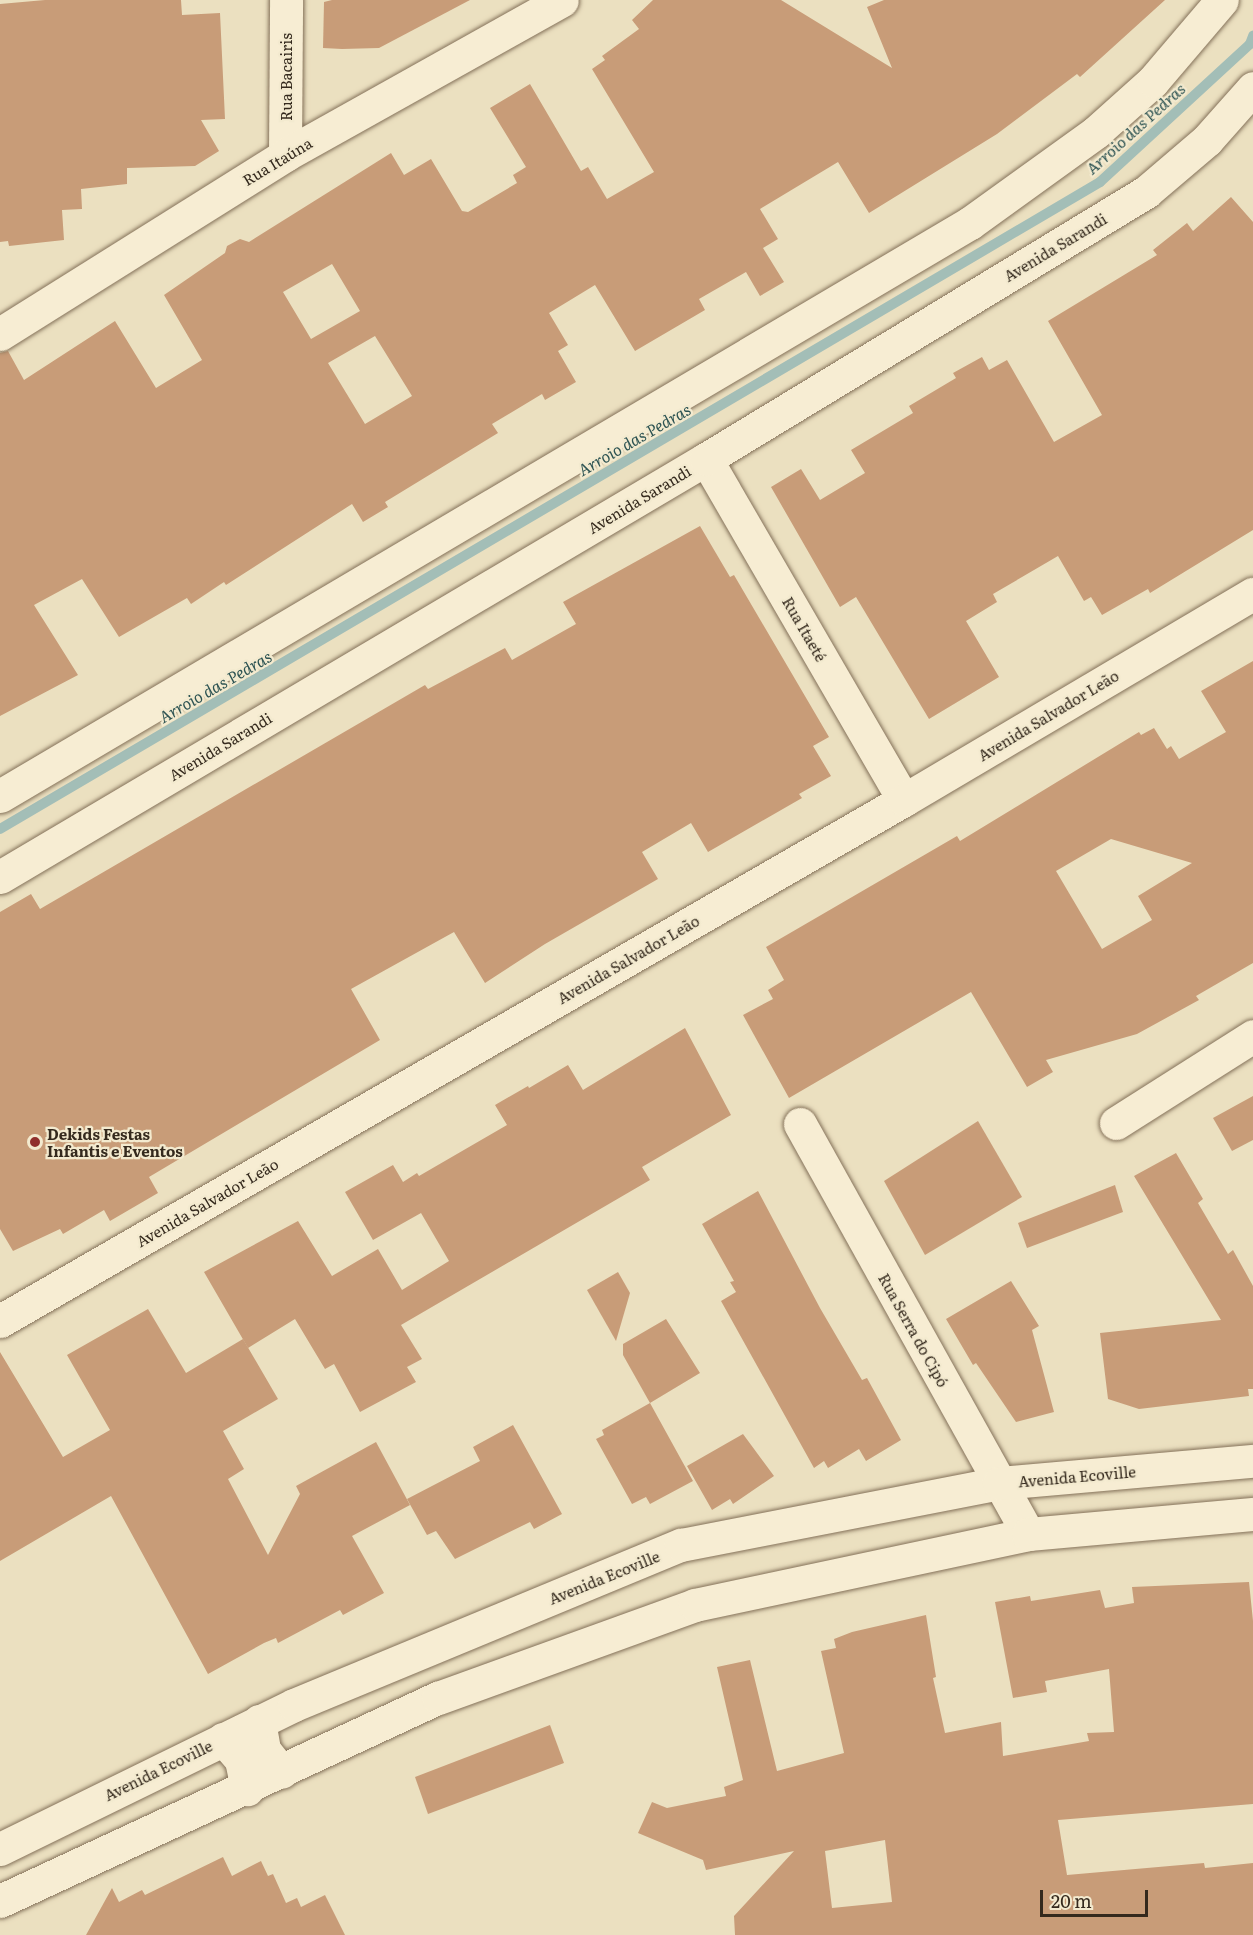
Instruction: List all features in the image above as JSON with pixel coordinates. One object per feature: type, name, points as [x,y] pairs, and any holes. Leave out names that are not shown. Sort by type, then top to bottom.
[{"type":"street","name":"Rua Bacairis","points":[[285,155],[286,0]]},
{"type":"street","name":"Rua Itaúna","points":[[0,334],[285,155],[562,0]]},
{"type":"street","points":[[0,796],[970,223],[1096,132],[1153,81],[1222,0]]},
{"type":"street","name":"Avenida Sarandi","points":[[0,877],[706,459],[1146,192],[1207,140],[1253,88]]},
{"type":"street","name":"Rua Itaeté","points":[[706,459],[904,800]]},
{"type":"street","name":"Avenida Salvador Leão","points":[[0,1321],[904,800],[1253,594]]},
{"type":"street","points":[[1116,1123],[1253,1036]]},
{"type":"street","name":"Rua Serra do Cipó","points":[[800,1124],[1028,1534]]},
{"type":"street","name":"Avenida Ecoville","points":[[0,1849],[259,1721],[681,1545],[999,1483],[1253,1461]]},
{"type":"street","points":[[0,1901],[247,1789],[438,1698],[694,1605],[1028,1534],[1253,1514]]},
{"type":"street","points":[[259,1721],[264,1750],[282,1772]]},
{"type":"street","points":[[223,1739],[241,1760],[247,1789]]},
{"type":"building","points":[[45,0],[181,0],[182,15],[220,13],[225,119],[201,120],[219,151],[195,166],[127,168],[127,184],[81,189],[82,209],[62,210],[64,240],[9,246],[8,241],[0,242],[0,4]]},
{"type":"building","points":[[332,0],[470,0],[379,48],[342,49],[323,48],[324,2]]},
{"type":"building","points":[[653,0],[781,0],[892,68],[867,7],[884,0],[1165,0],[1080,77],[1077,74],[997,134],[869,213],[838,162],[760,209],[778,239],[763,248],[784,282],[760,296],[746,272],[699,299],[705,310],[635,351],[595,285],[549,313],[568,345],[558,351],[576,382],[545,400],[542,394],[492,424],[498,433],[385,502],[388,507],[363,522],[352,504],[226,585],[224,582],[191,604],[187,598],[119,637],[82,579],[34,605],[78,675],[0,716],[0,353],[8,351],[24,380],[115,321],[156,388],[202,360],[164,295],[225,253],[227,246],[240,239],[249,242],[391,153],[404,175],[431,159],[462,211],[468,212],[517,183],[513,175],[526,167],[490,108],[530,84],[581,171],[588,167],[607,199],[654,172],[592,69],[605,60],[602,56],[639,29],[632,20]],"holes":[[[332,264],[360,311],[311,339],[283,292]],[[375,336],[412,396],[365,424],[328,363]]]},
{"type":"building","points":[[1231,197],[1253,222],[1253,530],[1150,593],[1148,589],[1102,615],[1091,597],[1084,601],[1058,556],[993,594],[997,602],[966,621],[999,677],[929,719],[856,597],[840,607],[771,487],[801,469],[820,500],[865,473],[851,450],[913,413],[909,406],[956,378],[953,373],[982,357],[989,370],[1007,360],[1054,442],[1102,415],[1048,321],[1157,255],[1153,250],[1187,223],[1193,231]]},
{"type":"building","points":[[700,526],[730,577],[734,575],[829,737],[813,746],[831,776],[799,794],[802,798],[708,852],[691,823],[642,852],[658,879],[545,944],[485,983],[454,932],[351,989],[380,1040],[149,1177],[158,1193],[110,1221],[104,1210],[63,1234],[60,1229],[13,1251],[0,1229],[0,912],[31,894],[40,909],[425,685],[428,689],[505,648],[512,660],[576,624],[563,602]]},
{"type":"building","points":[[1253,661],[1253,963],[1196,996],[1199,1000],[1137,1034],[1046,1060],[1053,1072],[1027,1087],[971,992],[789,1098],[743,1015],[773,999],[768,990],[784,980],[766,947],[957,836],[960,841],[1139,732],[1141,735],[1154,728],[1167,749],[1171,746],[1179,759],[1226,732],[1201,691]],"holes":[[[1111,839],[1192,863],[1138,896],[1152,920],[1102,949],[1056,871]]]},
{"type":"building","points":[[685,1028],[731,1115],[642,1167],[650,1180],[401,1325],[422,1359],[407,1367],[416,1382],[360,1412],[334,1364],[325,1369],[295,1319],[248,1348],[204,1272],[298,1221],[332,1276],[378,1249],[402,1290],[449,1261],[421,1213],[373,1240],[345,1192],[393,1165],[403,1182],[417,1173],[419,1176],[507,1125],[495,1105],[528,1086],[529,1088],[568,1065],[583,1090]]},
{"type":"building","points":[[1253,1096],[1253,1140],[1232,1151],[1213,1118]]},
{"type":"building","points":[[978,1121],[1022,1197],[925,1255],[884,1181]]},
{"type":"building","points":[[1176,1153],[1203,1199],[1198,1203],[1228,1254],[1233,1250],[1253,1286],[1253,1389],[1248,1389],[1249,1396],[1139,1409],[1108,1399],[1100,1333],[1221,1320],[1134,1176]]},
{"type":"building","points":[[1115,1185],[1123,1212],[1027,1248],[1018,1223]]},
{"type":"building","points":[[758,1191],[820,1308],[862,1380],[867,1378],[901,1440],[866,1461],[859,1449],[828,1468],[824,1461],[814,1468],[721,1301],[736,1292],[730,1282],[734,1281],[702,1224]]},
{"type":"building","points":[[618,1272],[630,1293],[616,1341],[587,1290]]},
{"type":"building","points":[[1011,1281],[1039,1326],[1032,1330],[1054,1412],[1016,1422],[976,1363],[973,1365],[946,1319]]},
{"type":"building","points":[[148,1309],[186,1373],[243,1339],[278,1399],[223,1431],[244,1469],[228,1479],[268,1555],[300,1494],[296,1486],[376,1442],[410,1505],[352,1536],[384,1593],[343,1615],[340,1610],[278,1643],[276,1638],[264,1643],[208,1674],[111,1496],[0,1561],[0,1352],[63,1457],[110,1430],[67,1355]]},
{"type":"building","points":[[666,1319],[700,1373],[650,1403],[623,1355],[623,1344]]},
{"type":"building","points":[[650,1403],[693,1481],[650,1504],[646,1497],[632,1504],[596,1439],[604,1435],[602,1430]]},
{"type":"building","points":[[513,1425],[562,1514],[534,1529],[530,1522],[455,1559],[436,1531],[427,1535],[407,1499],[480,1461],[473,1447]]},
{"type":"building","points":[[743,1434],[774,1476],[733,1504],[730,1499],[712,1510],[687,1466]]},
{"type":"building","points":[[1249,1582],[1253,1621],[1253,1804],[1058,1820],[1067,1875],[1204,1863],[1205,1868],[1253,1863],[1253,1935],[735,1935],[734,1916],[794,1851],[706,1870],[703,1860],[638,1833],[652,1802],[667,1808],[726,1796],[724,1787],[743,1780],[717,1667],[750,1660],[777,1771],[844,1753],[821,1651],[836,1648],[834,1639],[852,1632],[926,1615],[936,1677],[933,1678],[945,1733],[1001,1722],[1003,1756],[1089,1741],[1087,1733],[1114,1732],[1109,1669],[1045,1681],[1047,1692],[1013,1698],[995,1602],[1030,1596],[1031,1601],[1100,1590],[1105,1608],[1134,1603],[1132,1587]],"holes":[[[885,1840],[892,1902],[832,1908],[825,1851]]]},
{"type":"building","points":[[550,1725],[564,1763],[428,1814],[415,1777]]},
{"type":"building","points":[[223,1857],[232,1876],[261,1861],[268,1876],[273,1874],[286,1903],[297,1898],[301,1907],[325,1895],[345,1935],[86,1935],[112,1888],[119,1902],[142,1890],[145,1895]]},
{"type":"waterway","name":"Arroio das Pedras","points":[[0,829],[1100,182],[1250,44],[1253,36]]},
{"type":"place","name":"Dekids Festas Infantis e Eventos","points":[[35,1142]]}]
